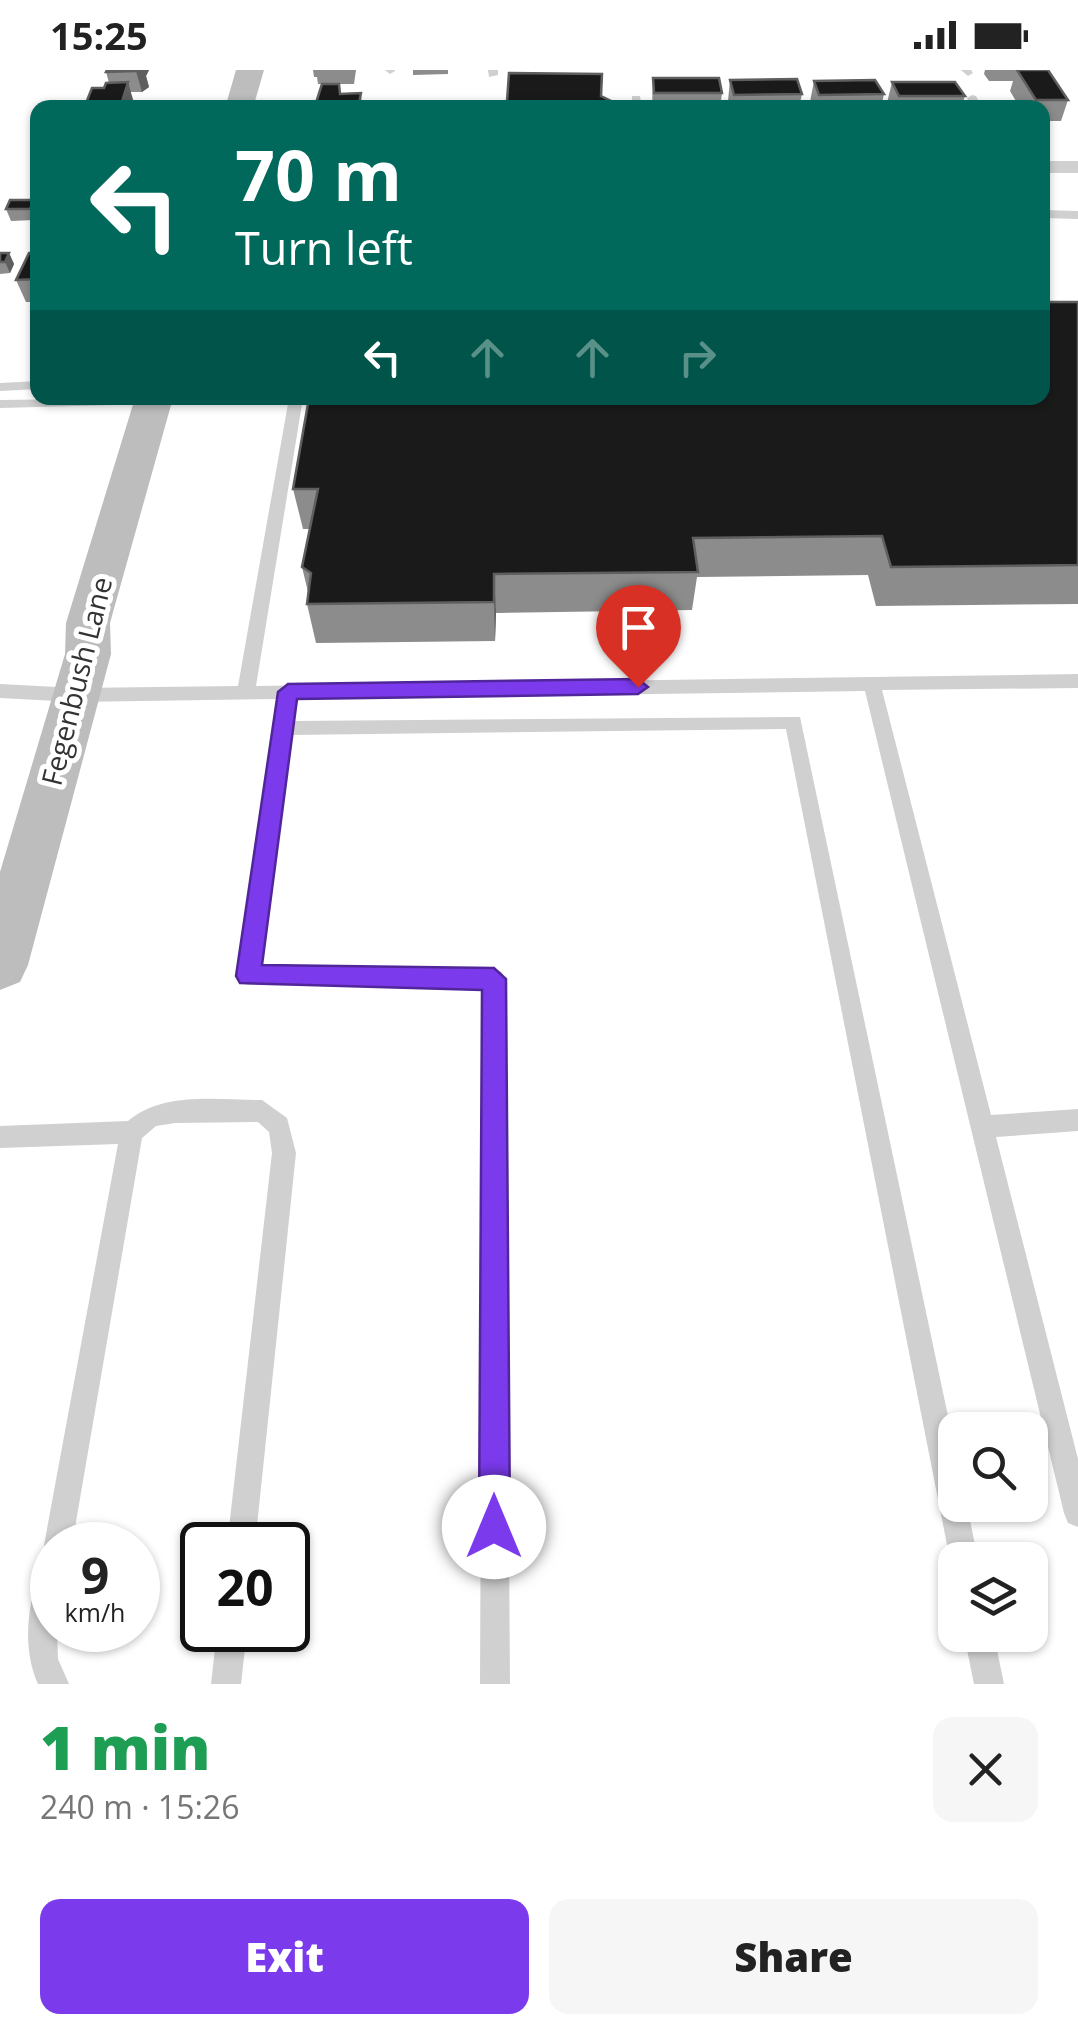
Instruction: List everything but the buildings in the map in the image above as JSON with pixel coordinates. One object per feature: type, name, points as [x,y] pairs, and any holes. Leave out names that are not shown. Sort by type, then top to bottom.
[{"type":"main road","points":[[241,100],[250,70]]},
{"type":"main road","name":"Fegenbush Lane","points":[[0,965],[22,858],[88,654],[88,622],[151,405]]},
{"type":"street","points":[[1050,167],[1078,168]]},
{"type":"lane","points":[[1050,214],[1078,214]]},
{"type":"lane","points":[[0,387],[30,386]]},
{"type":"lane","points":[[0,404],[30,403]]},
{"type":"lane","points":[[246,692],[295,405]]},
{"type":"lane","points":[[0,690],[76,694],[1078,681]]},
{"type":"lane","points":[[872,684],[1078,1513]]},
{"type":"lane","points":[[288,692],[248,976],[494,979],[494,1684]]},
{"type":"lane","points":[[283,728],[794,722],[960,1542]]},
{"type":"lane","points":[[0,1137],[132,1132],[151,1116],[175,1112],[262,1111],[279,1126],[284,1153],[244,1522]]},
{"type":"lane","points":[[982,1128],[1078,1120]]},
{"type":"lane","points":[[62,1522],[132,1132]]},
{"type":"lane","points":[[42,1652],[45,1672],[54,1684]]},
{"type":"lane","points":[[226,1684],[230,1652]]},
{"type":"lane","points":[[983,1652],[990,1684]]},
{"type":"route","points":[[494,1527],[494,979],[248,976],[288,692],[638,687]]}]
